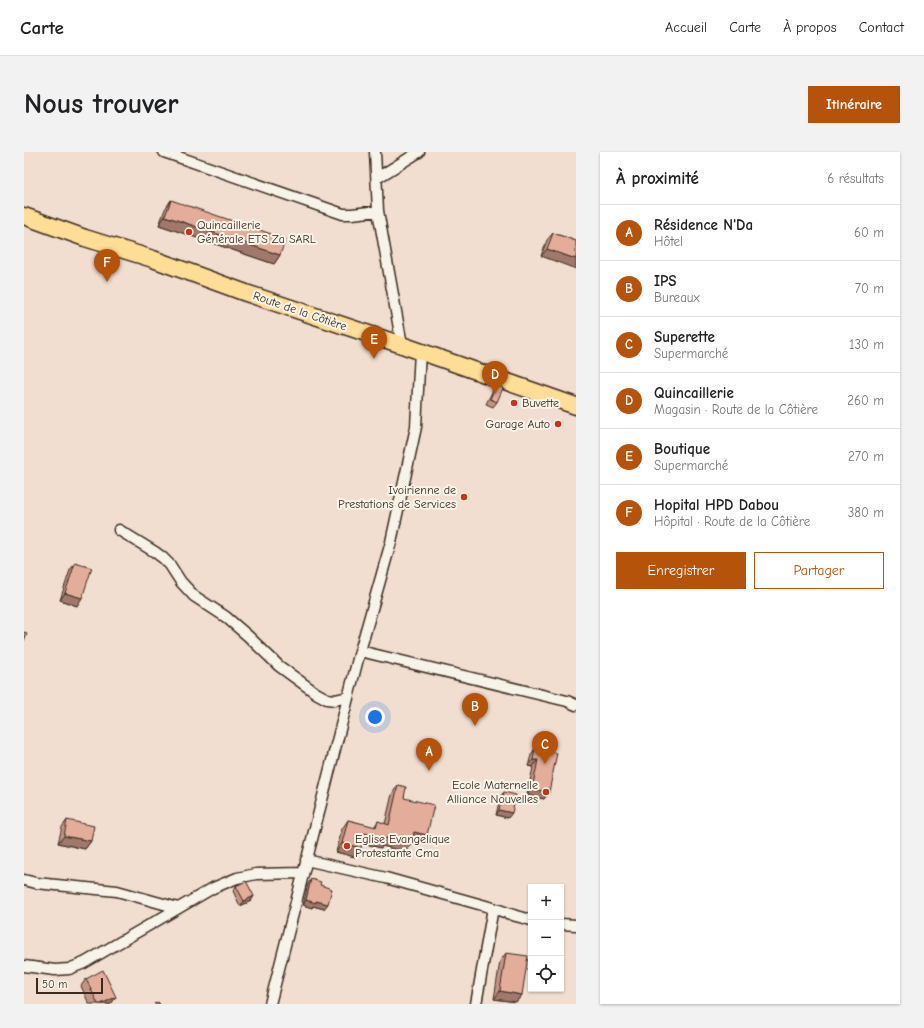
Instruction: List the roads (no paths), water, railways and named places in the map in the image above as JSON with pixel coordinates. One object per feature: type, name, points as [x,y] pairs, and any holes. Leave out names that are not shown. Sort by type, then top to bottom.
[{"type":"main road","name":"Route de la Côtière","points":[[24,216],[85,238],[153,259],[246,293],[420,351],[576,406]]},
{"type":"street","points":[[164,152],[343,214],[378,211]]},
{"type":"street","points":[[376,152],[378,211],[402,345]]},
{"type":"street","points":[[377,178],[418,152]]},
{"type":"street","points":[[270,1004],[360,650],[391,542],[416,427],[420,351]]},
{"type":"street","points":[[119,530],[163,558],[170,565],[181,582],[194,596],[226,617],[279,666],[316,693],[326,698],[336,700],[348,697]]},
{"type":"street","points":[[360,650],[567,701],[576,705]]},
{"type":"street","points":[[306,860],[386,878],[528,919]]},
{"type":"street","points":[[24,966],[55,970],[70,969],[84,963],[213,888],[237,878],[256,874],[303,873]]},
{"type":"street","points":[[24,880],[36,883],[117,891],[178,908]]},
{"type":"street","points":[[476,1004],[493,908]]},
{"type":"street","points":[[564,924],[576,925]]},
{"type":"place","name":"Quincaillerie Générale ETS Za SARL","points":[[189,232]]},
{"type":"place","name":"Hopital HPD Dabou","points":[[107,282]]},
{"type":"place","name":"Boutique","points":[[374,359]]},
{"type":"place","name":"Quincaillerie","points":[[495,394]]},
{"type":"place","name":"Buvette","points":[[514,403]]},
{"type":"place","name":"Garage Auto","points":[[558,424]]},
{"type":"place","name":"Ivoirienne de Prestations de Services","points":[[464,497]]},
{"type":"place","name":"IPS","points":[[475,726]]},
{"type":"place","name":"Superette","points":[[545,764]]},
{"type":"place","name":"Résidence N'Da","points":[[429,771]]},
{"type":"place","name":"Ecole Maternelle Alliance Nouvelles","points":[[546,792]]},
{"type":"place","name":"Eglise Evangelique Protestante Cma","points":[[347,846]]}]
